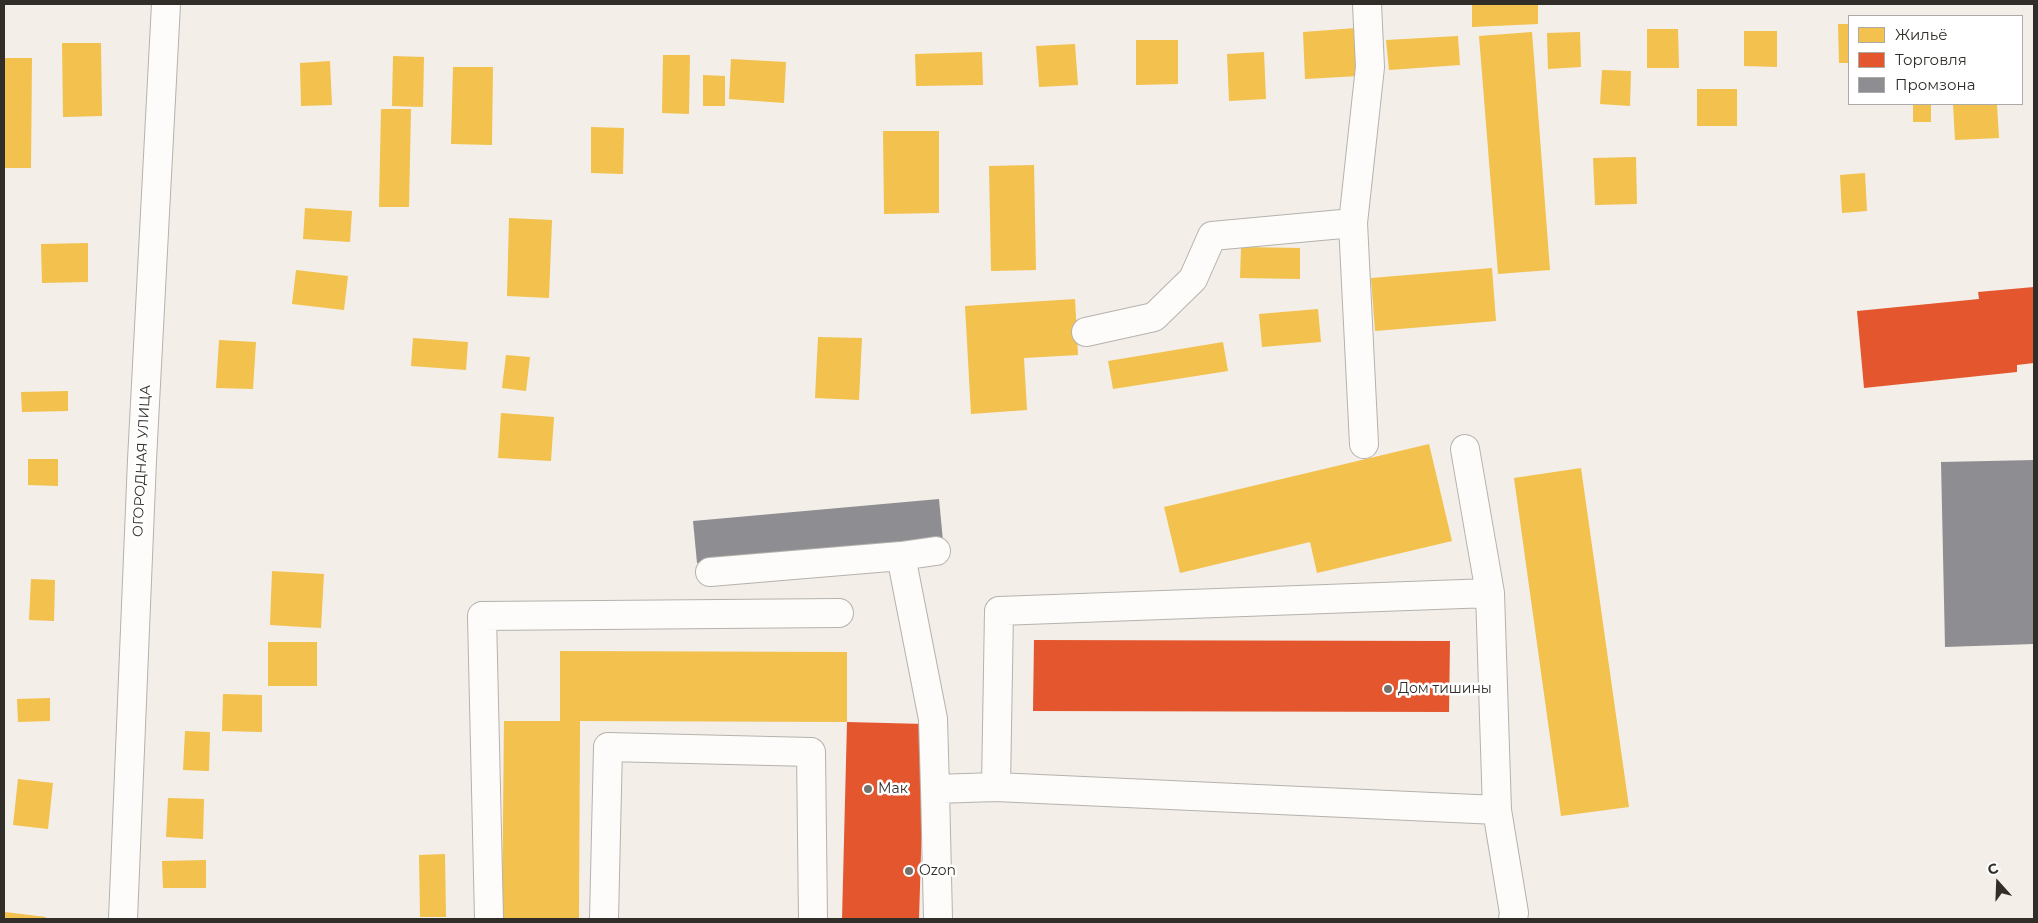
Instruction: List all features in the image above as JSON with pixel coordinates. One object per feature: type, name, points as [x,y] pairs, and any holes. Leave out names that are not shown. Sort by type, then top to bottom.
[{"type":"street","name":"ОГОРОДНАЯ УЛИЦА","points":[[123,919],[142,470],[166,4]]},
{"type":"street","points":[[1364,444],[1352,223],[1370,67],[1366,4]]},
{"type":"street","points":[[1086,332],[1154,317],[1193,279],[1212,236],[1352,223]]},
{"type":"street","points":[[1465,449],[1490,593],[1497,810],[1514,912],[1513,919]]},
{"type":"street","points":[[710,572],[901,556],[936,551]]},
{"type":"street","points":[[901,556],[933,719],[938,919]]},
{"type":"street","points":[[996,787],[999,610],[1490,593]]},
{"type":"street","points":[[490,919],[482,616],[839,613]]},
{"type":"street","points":[[604,919],[608,747],[811,752],[813,919]]},
{"type":"street","points":[[936,789],[996,787],[1497,810]]},
{"type":"building: Жильё","points":[[1472,4],[1538,4],[1538,24],[1472,27]]},
{"type":"building: Жильё","points":[[1838,24],[1848,24],[1848,63],[1839,63]]},
{"type":"building: Жильё","points":[[1356,28],[1359,76],[1305,79],[1303,32]]},
{"type":"building: Жильё","points":[[1647,29],[1678,29],[1679,68],[1647,68]]},
{"type":"building: Жильё","points":[[1744,31],[1777,31],[1777,67],[1744,66]]},
{"type":"building: Жильё","points":[[1532,32],[1550,270],[1498,274],[1479,36]]},
{"type":"building: Жильё","points":[[1580,32],[1581,67],[1548,69],[1547,33]]},
{"type":"building: Жильё","points":[[1458,36],[1460,65],[1389,70],[1386,40]]},
{"type":"building: Жильё","points":[[1136,40],[1178,40],[1178,84],[1136,85]]},
{"type":"building: Жильё","points":[[62,43],[101,43],[102,116],[63,117]]},
{"type":"building: Жильё","points":[[1075,44],[1078,85],[1039,87],[1036,46]]},
{"type":"building: Жильё","points":[[982,52],[983,85],[916,86],[915,54]]},
{"type":"building: Жильё","points":[[1264,52],[1266,99],[1229,101],[1227,54]]},
{"type":"building: Жильё","points":[[663,55],[690,55],[689,114],[662,113]]},
{"type":"building: Жильё","points":[[393,56],[424,57],[423,107],[392,106]]},
{"type":"building: Жильё","points":[[4,58],[32,58],[31,168],[4,168]]},
{"type":"building: Жильё","points":[[731,59],[786,62],[784,103],[729,99]]},
{"type":"building: Жильё","points":[[330,61],[332,105],[301,106],[300,63]]},
{"type":"building: Жильё","points":[[453,67],[493,67],[492,145],[451,144]]},
{"type":"building: Жильё","points":[[1602,70],[1631,71],[1630,106],[1600,104]]},
{"type":"building: Жильё","points":[[703,75],[725,76],[725,106],[703,106]]},
{"type":"building: Жильё","points":[[1697,89],[1737,89],[1737,126],[1697,126]]},
{"type":"building: Жильё","points":[[1913,105],[1931,105],[1931,122],[1913,122]]},
{"type":"building: Жильё","points":[[1953,105],[1997,105],[1999,138],[1955,140]]},
{"type":"building: Жильё","points":[[381,109],[411,109],[409,207],[379,207]]},
{"type":"building: Жильё","points":[[591,127],[624,128],[623,174],[591,173]]},
{"type":"building: Жильё","points":[[883,131],[939,131],[939,213],[884,214]]},
{"type":"building: Жильё","points":[[1636,157],[1637,204],[1595,205],[1593,158]]},
{"type":"building: Жильё","points":[[1034,165],[1036,270],[991,271],[989,166]]},
{"type":"building: Жильё","points":[[1865,173],[1867,211],[1842,213],[1840,175]]},
{"type":"building: Жильё","points":[[305,208],[352,211],[350,242],[303,239]]},
{"type":"building: Жильё","points":[[509,218],[552,220],[549,298],[507,296]]},
{"type":"building: Жильё","points":[[88,243],[88,282],[42,283],[41,244]]},
{"type":"building: Жильё","points":[[1241,247],[1300,248],[1300,279],[1240,278]]},
{"type":"building: Жильё","points":[[1492,268],[1496,321],[1375,331],[1371,278]]},
{"type":"building: Жильё","points":[[296,270],[348,276],[344,310],[292,304]]},
{"type":"building: Жильё","points":[[1075,299],[1078,355],[1024,358],[1027,410],[971,414],[965,306]]},
{"type":"building: Жильё","points":[[1318,309],[1321,342],[1262,347],[1259,314]]},
{"type":"building: Жильё","points":[[818,337],[862,338],[859,400],[815,398]]},
{"type":"building: Жильё","points":[[413,338],[468,342],[466,370],[411,366]]},
{"type":"building: Жильё","points":[[219,340],[256,342],[253,389],[216,388]]},
{"type":"building: Жильё","points":[[1223,342],[1228,371],[1113,389],[1108,361]]},
{"type":"building: Жильё","points":[[506,355],[530,357],[526,391],[502,388]]},
{"type":"building: Жильё","points":[[68,391],[68,411],[22,412],[21,392]]},
{"type":"building: Жильё","points":[[501,413],[554,417],[551,461],[498,458]]},
{"type":"building: Жильё","points":[[1429,444],[1452,541],[1317,573],[1310,542],[1180,573],[1164,507]]},
{"type":"building: Жильё","points":[[28,459],[58,459],[58,486],[28,485]]},
{"type":"building: Жильё","points":[[1581,468],[1629,807],[1561,816],[1514,478]]},
{"type":"building: Жильё","points":[[272,571],[324,574],[321,628],[270,625]]},
{"type":"building: Жильё","points":[[31,579],[55,580],[54,621],[29,620]]},
{"type":"building: Жильё","points":[[268,642],[317,642],[317,686],[268,686]]},
{"type":"building: Жильё","points":[[560,651],[847,652],[847,722],[580,721],[579,919],[502,919],[504,721],[560,721]]},
{"type":"building: Жильё","points":[[223,694],[262,695],[262,732],[222,731]]},
{"type":"building: Жильё","points":[[50,698],[50,721],[18,722],[17,699]]},
{"type":"building: Жильё","points":[[185,731],[210,732],[209,771],[183,770]]},
{"type":"building: Жильё","points":[[18,779],[53,783],[48,829],[13,825]]},
{"type":"building: Жильё","points":[[168,798],[204,799],[203,839],[166,837]]},
{"type":"building: Жильё","points":[[445,854],[446,917],[420,917],[419,855]]},
{"type":"building: Жильё","points":[[206,860],[206,888],[163,888],[162,861]]},
{"type":"building: Жильё","points":[[5,912],[46,917],[45,919],[4,919]]},
{"type":"building: Торговля","points":[[2034,287],[2034,363],[2017,365],[2017,372],[1864,388],[1857,311],[1979,299],[1978,292]]},
{"type":"building: Торговля","points":[[1034,640],[1450,641],[1449,712],[1033,711]]},
{"type":"building: Торговля","points":[[847,722],[925,724],[919,919],[842,919]]},
{"type":"building: Промзона","points":[[2034,460],[2034,644],[1945,647],[1941,462]]},
{"type":"building: Промзона","points":[[939,499],[943,541],[697,563],[693,521]]},
{"type":"place","name":"Дом тишины","points":[[1388,689]]},
{"type":"place","name":"Мак","points":[[868,789]]},
{"type":"place","name":"Ozon","points":[[909,871]]}]
